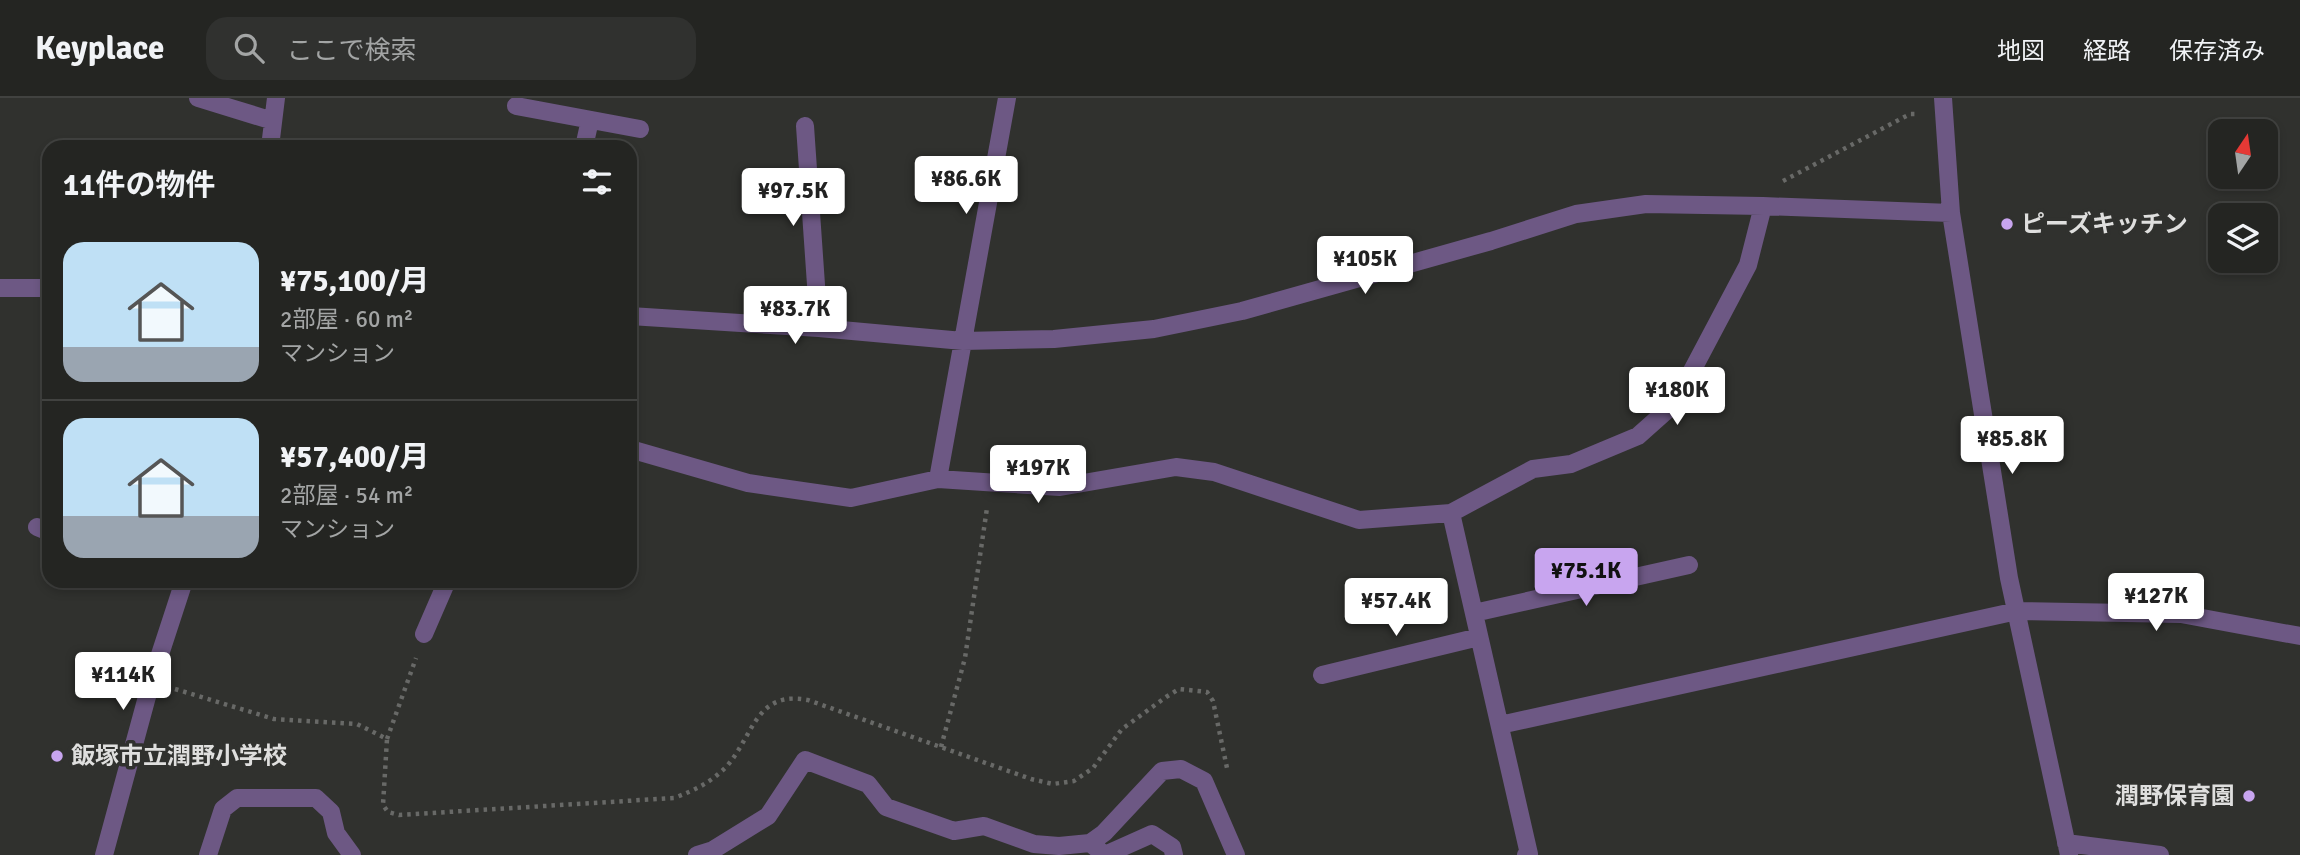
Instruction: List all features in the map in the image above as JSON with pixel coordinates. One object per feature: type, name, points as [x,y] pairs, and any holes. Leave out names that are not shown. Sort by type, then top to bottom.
[{"type":"street","points":[[198,98],[273,121]]},
{"type":"street","points":[[271,140],[276,98]]},
{"type":"street","points":[[938,479],[1007,98]]},
{"type":"street","points":[[516,106],[640,129]]},
{"type":"street","points":[[1943,106],[1951,213],[2017,611],[2068,849],[2160,855]]},
{"type":"street","points":[[585,140],[590,120]]},
{"type":"street","points":[[806,126],[819,328]]},
{"type":"street","points":[[637,316],[819,328],[963,341],[1054,339],[1154,329],[1230,313],[1491,241],[1576,214],[1646,204],[1951,213]]},
{"type":"street","points":[[637,451],[748,483],[851,498],[938,479],[1060,487],[1176,467],[1214,472],[1359,520],[1451,513],[1533,469],[1571,464],[1638,436],[1675,403],[1748,265],[1763,206]]},
{"type":"street","points":[[0,288],[42,288]]},
{"type":"street","points":[[1451,513],[1528,855]]},
{"type":"street","points":[[1474,613],[1689,565]]},
{"type":"street","points":[[104,855],[151,682],[182,588]]},
{"type":"street","points":[[424,634],[444,588]]},
{"type":"street","points":[[1500,725],[2017,611],[2181,614],[2300,636]]},
{"type":"street","points":[[1322,675],[1479,637]]},
{"type":"street","points":[[697,855],[713,849],[768,816],[805,760],[868,784],[886,807],[954,831],[984,826],[1034,844],[1059,846],[1090,842],[1104,833],[1162,771],[1181,769],[1204,781],[1236,855]]},
{"type":"street","points":[[208,855],[223,809],[237,799],[316,797],[331,812],[336,833],[352,855]]},
{"type":"street","points":[[1090,842],[1105,855],[1152,834],[1172,847],[1174,855]]},
{"type":"path","points":[[1763,206],[1777,184],[1910,114],[1943,106]]},
{"type":"path","points":[[941,747],[965,658],[992,483]]},
{"type":"path","points":[[424,634],[387,739],[383,804],[387,812],[399,815],[674,797],[703,787],[727,766],[762,711],[777,700],[786,698],[808,700],[1031,779],[1053,784],[1074,781],[1093,768],[1122,729],[1179,689],[1195,689],[1207,692],[1213,701],[1229,780]]},
{"type":"path","points":[[174,689],[274,719],[357,724],[387,739]]},
{"type":"place","name":"ピーズキッチン","points":[[2007,224]]},
{"type":"place","name":"飯塚市立潤野小学校","points":[[57,756]]},
{"type":"place","name":"潤野保育園","points":[[2249,796]]}]
